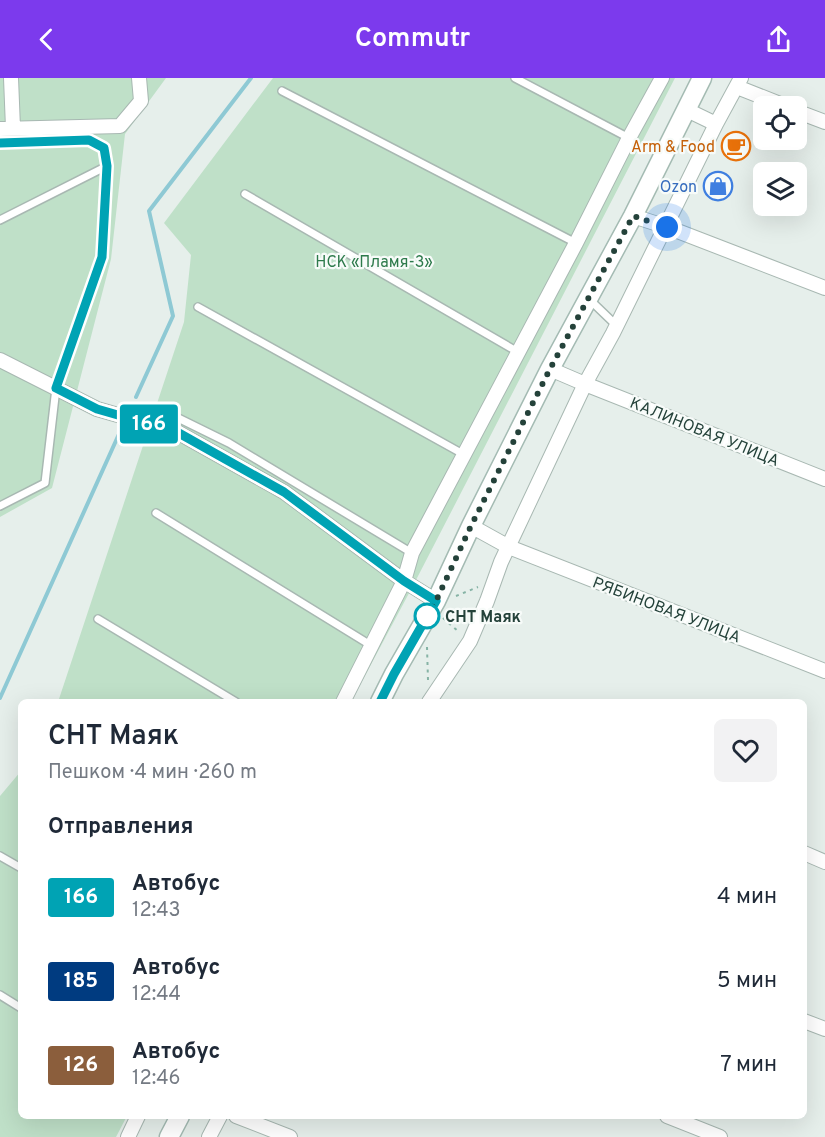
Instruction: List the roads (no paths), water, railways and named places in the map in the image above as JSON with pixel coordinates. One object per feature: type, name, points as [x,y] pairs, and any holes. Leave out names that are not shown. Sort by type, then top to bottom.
[{"type":"street","points":[[11,78],[6,129],[120,126],[141,101],[139,78]]},
{"type":"street","points":[[345,699],[404,581],[412,553],[662,78]]},
{"type":"street","points":[[382,699],[394,674],[441,606],[471,526],[550,369],[633,216],[702,78]]},
{"type":"street","points":[[431,698],[468,644],[509,546],[585,384],[667,227],[716,124],[739,83],[765,96]]},
{"type":"street","points":[[687,110],[716,124]]},
{"type":"street","points":[[807,116],[825,123]]},
{"type":"street","points":[[633,216],[825,288]]},
{"type":"street","points":[[0,360],[97,409],[177,432],[284,492],[441,606]]},
{"type":"street","name":"КАЛИНОВАЯ УЛИЦА","points":[[550,369],[825,479]]},
{"type":"street","name":"РЯБИНОВАЯ УЛИЦА","points":[[471,526],[509,546],[825,671]]},
{"type":"street","points":[[807,854],[825,862]]},
{"type":"street","points":[[807,1022],[825,1029]]},
{"type":"street","points":[[128,1137],[137,1119]]},
{"type":"street","points":[[169,1137],[178,1119]]},
{"type":"street","points":[[209,1137],[218,1119]]},
{"type":"street","points":[[244,1119],[290,1137]]},
{"type":"street","points":[[675,1119],[720,1137]]},
{"type":"lane","points":[[515,78],[629,138]]},
{"type":"lane","points":[[282,91],[576,243]]},
{"type":"lane","points":[[0,143],[89,140],[104,148],[107,166],[102,257],[56,388],[45,483],[0,506]]},
{"type":"lane","points":[[0,220],[107,166]]},
{"type":"lane","points":[[245,194],[518,352]]},
{"type":"lane","points":[[588,299],[617,326]]},
{"type":"lane","points":[[198,307],[463,454]]},
{"type":"lane","points":[[172,415],[229,443],[412,553]]},
{"type":"lane","points":[[156,513],[372,646]]},
{"type":"lane","points":[[98,619],[231,699]]},
{"type":"lane","points":[[0,856],[18,866]]},
{"type":"lane","points":[[0,995],[18,1006]]},
{"type":"waterway","points":[[136,397],[173,316],[149,211],[251,78]]},
{"type":"waterway","points":[[0,698],[119,434]]},
{"type":"place","name":"Arm & Food","points":[[736,146]]},
{"type":"place","name":"Ozon","points":[[718,186]]},
{"type":"place","name":"СНТ Маяк","points":[[427,616]]},
{"type":"park label","name":"НСК «Пламя-3»","points":[[374,261]]}]
